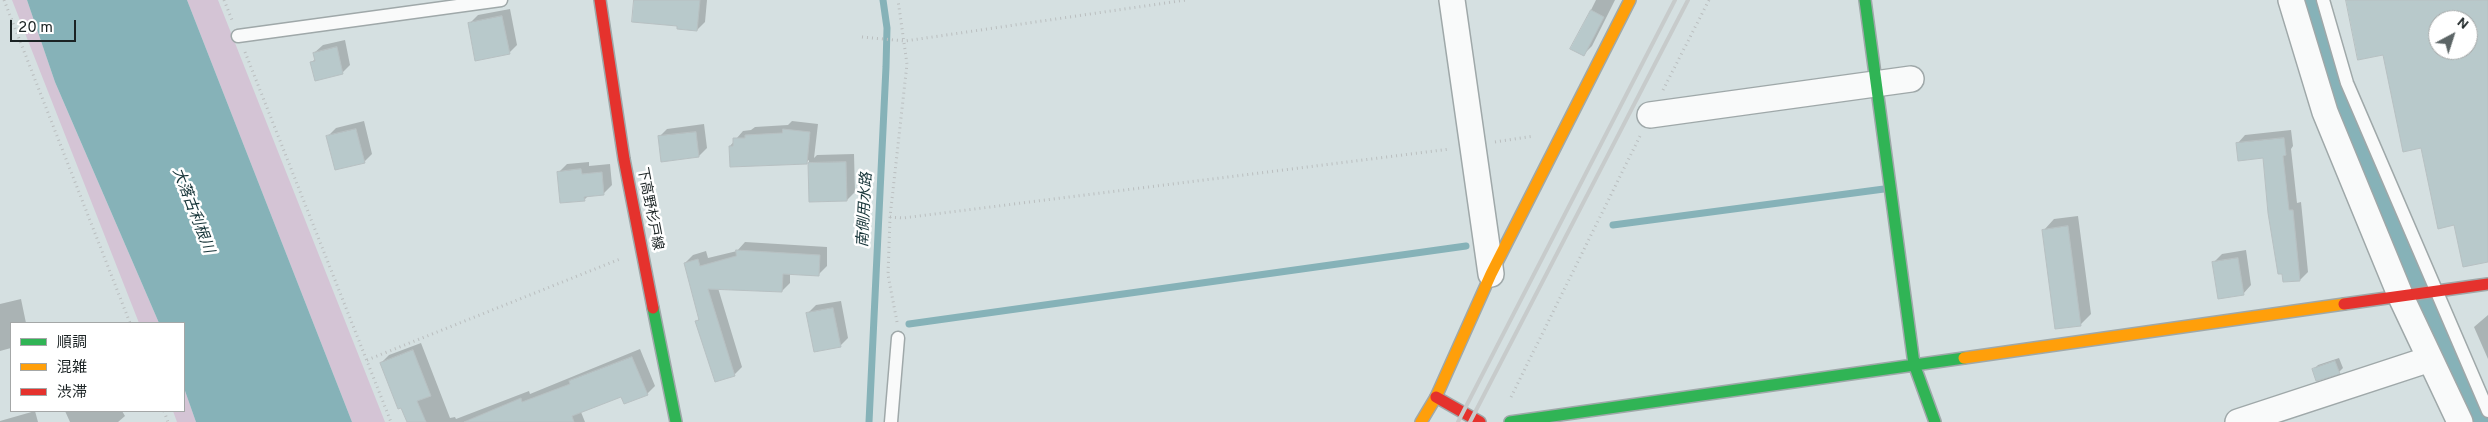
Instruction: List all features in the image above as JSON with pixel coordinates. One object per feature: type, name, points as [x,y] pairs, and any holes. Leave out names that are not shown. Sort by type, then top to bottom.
[{"type":"street","name":"下高野杉戸線","points":[[600,0],[608,70],[641,250],[676,422]]},
{"type":"street","points":[[1452,0],[1491,274]]},
{"type":"street","points":[[1421,422],[1436,397],[1491,274],[1630,0]]},
{"type":"street","points":[[1865,0],[1914,364],[1935,422]]},
{"type":"street","points":[[2291,0],[2325,112],[2401,297],[2460,422]]},
{"type":"street","points":[[1650,115],[1911,79]]},
{"type":"street","points":[[1510,422],[2488,284]]},
{"type":"street","points":[[2238,422],[2430,359]]},
{"type":"street","points":[[1436,397],[1480,422]]},
{"type":"lane","points":[[238,36],[501,0]]},
{"type":"lane","points":[[2323,0],[2347,83],[2438,290],[2488,411]]},
{"type":"lane","points":[[890,422],[898,338]]},
{"type":"path","points":[[4,0],[130,322]]},
{"type":"path","points":[[224,0],[391,422]]},
{"type":"path","points":[[898,0],[907,64],[890,217],[888,275],[898,324],[898,338]]},
{"type":"path","points":[[862,37],[905,41],[1186,0]]},
{"type":"path","points":[[1507,406],[1650,115],[1709,0]]},
{"type":"path","points":[[890,217],[902,218],[1473,146],[1564,131]]},
{"type":"path","points":[[367,360],[641,250]]},
{"type":"shaded area","points":[[12,0],[27,0],[55,82],[159,322],[139,322]]},
{"type":"shaded area","points":[[187,0],[218,0],[385,422],[352,422]]},
{"type":"shaded area","points":[[185,391],[196,422],[177,422],[173,412],[185,412]]},
{"type":"water","name":"大落古利根川","points":[[27,0],[187,0],[352,422],[196,422],[185,391],[185,322],[159,322],[55,82]]},
{"type":"building","points":[[634,0],[700,0],[697,31],[677,29],[677,26],[632,22]]},
{"type":"building","points":[[2346,0],[2488,0],[2488,262],[2463,267],[2454,225],[2438,229],[2421,148],[2403,152],[2383,55],[2358,60]]},
{"type":"building","points":[[1591,10],[1604,17],[1584,56],[1570,49]]},
{"type":"building","points":[[502,16],[510,54],[475,61],[468,23]]},
{"type":"building","points":[[337,47],[343,74],[315,81],[310,62],[315,61],[313,53]]},
{"type":"building","points":[[356,129],[365,163],[335,170],[326,136]]},
{"type":"building","points":[[783,129],[810,132],[807,164],[730,167],[729,146],[733,146],[733,138],[745,138],[745,135],[782,133]]},
{"type":"building","points":[[696,132],[699,157],[661,162],[658,136]]},
{"type":"building","points":[[2284,138],[2286,155],[2283,156],[2289,210],[2293,210],[2300,281],[2283,282],[2282,274],[2278,274],[2268,213],[2263,158],[2238,161],[2236,143]]},
{"type":"building","points":[[846,162],[847,201],[809,202],[808,163]]},
{"type":"building","points":[[581,169],[582,174],[602,172],[604,195],[584,197],[585,201],[560,203],[557,172]]},
{"type":"building","points":[[2068,226],[2081,326],[2055,329],[2042,230]]},
{"type":"building","points":[[736,250],[820,255],[819,276],[783,274],[782,292],[708,289],[735,376],[715,382],[695,321],[699,320],[684,263],[698,259],[700,266],[736,256]]},
{"type":"building","points":[[2238,258],[2244,295],[2218,299],[2212,262]]},
{"type":"building","points":[[833,308],[841,347],[814,352],[806,313]]},
{"type":"building","points":[[413,350],[431,396],[417,401],[426,422],[407,422],[401,408],[398,409],[380,363]]},
{"type":"building","points":[[632,357],[648,395],[624,404],[621,397],[572,416],[574,422],[464,422],[521,398],[522,402],[570,384],[569,381]]},
{"type":"building","points":[[2335,361],[2340,374],[2316,381],[2312,369]]},
{"type":"waterway","name":"南側用水路","points":[[869,422],[886,67],[887,28],[883,0]]},
{"type":"waterway","points":[[2308,0],[2338,105],[2441,351],[2475,422]]},
{"type":"waterway","points":[[1613,225],[1884,189]]},
{"type":"waterway","points":[[909,324],[1466,246]]},
{"type":"railway","points":[[1458,422],[1675,0]]},
{"type":"railway","points":[[1470,422],[1688,0]]},
{"type":"traffic: fast","points":[[1865,0],[1914,364],[1935,422]]},
{"type":"traffic: fast","points":[[653,308],[676,422]]},
{"type":"traffic: fast","points":[[1510,422],[1964,358]]},
{"type":"traffic: slow","points":[[1421,422],[1436,397],[1491,274],[1630,0]]},
{"type":"traffic: slow","points":[[1964,358],[2344,304]]},
{"type":"traffic: jam","points":[[600,0],[624,159],[653,308]]},
{"type":"traffic: jam","points":[[2344,304],[2488,284]]},
{"type":"traffic: jam","points":[[1436,397],[1480,422]]}]
